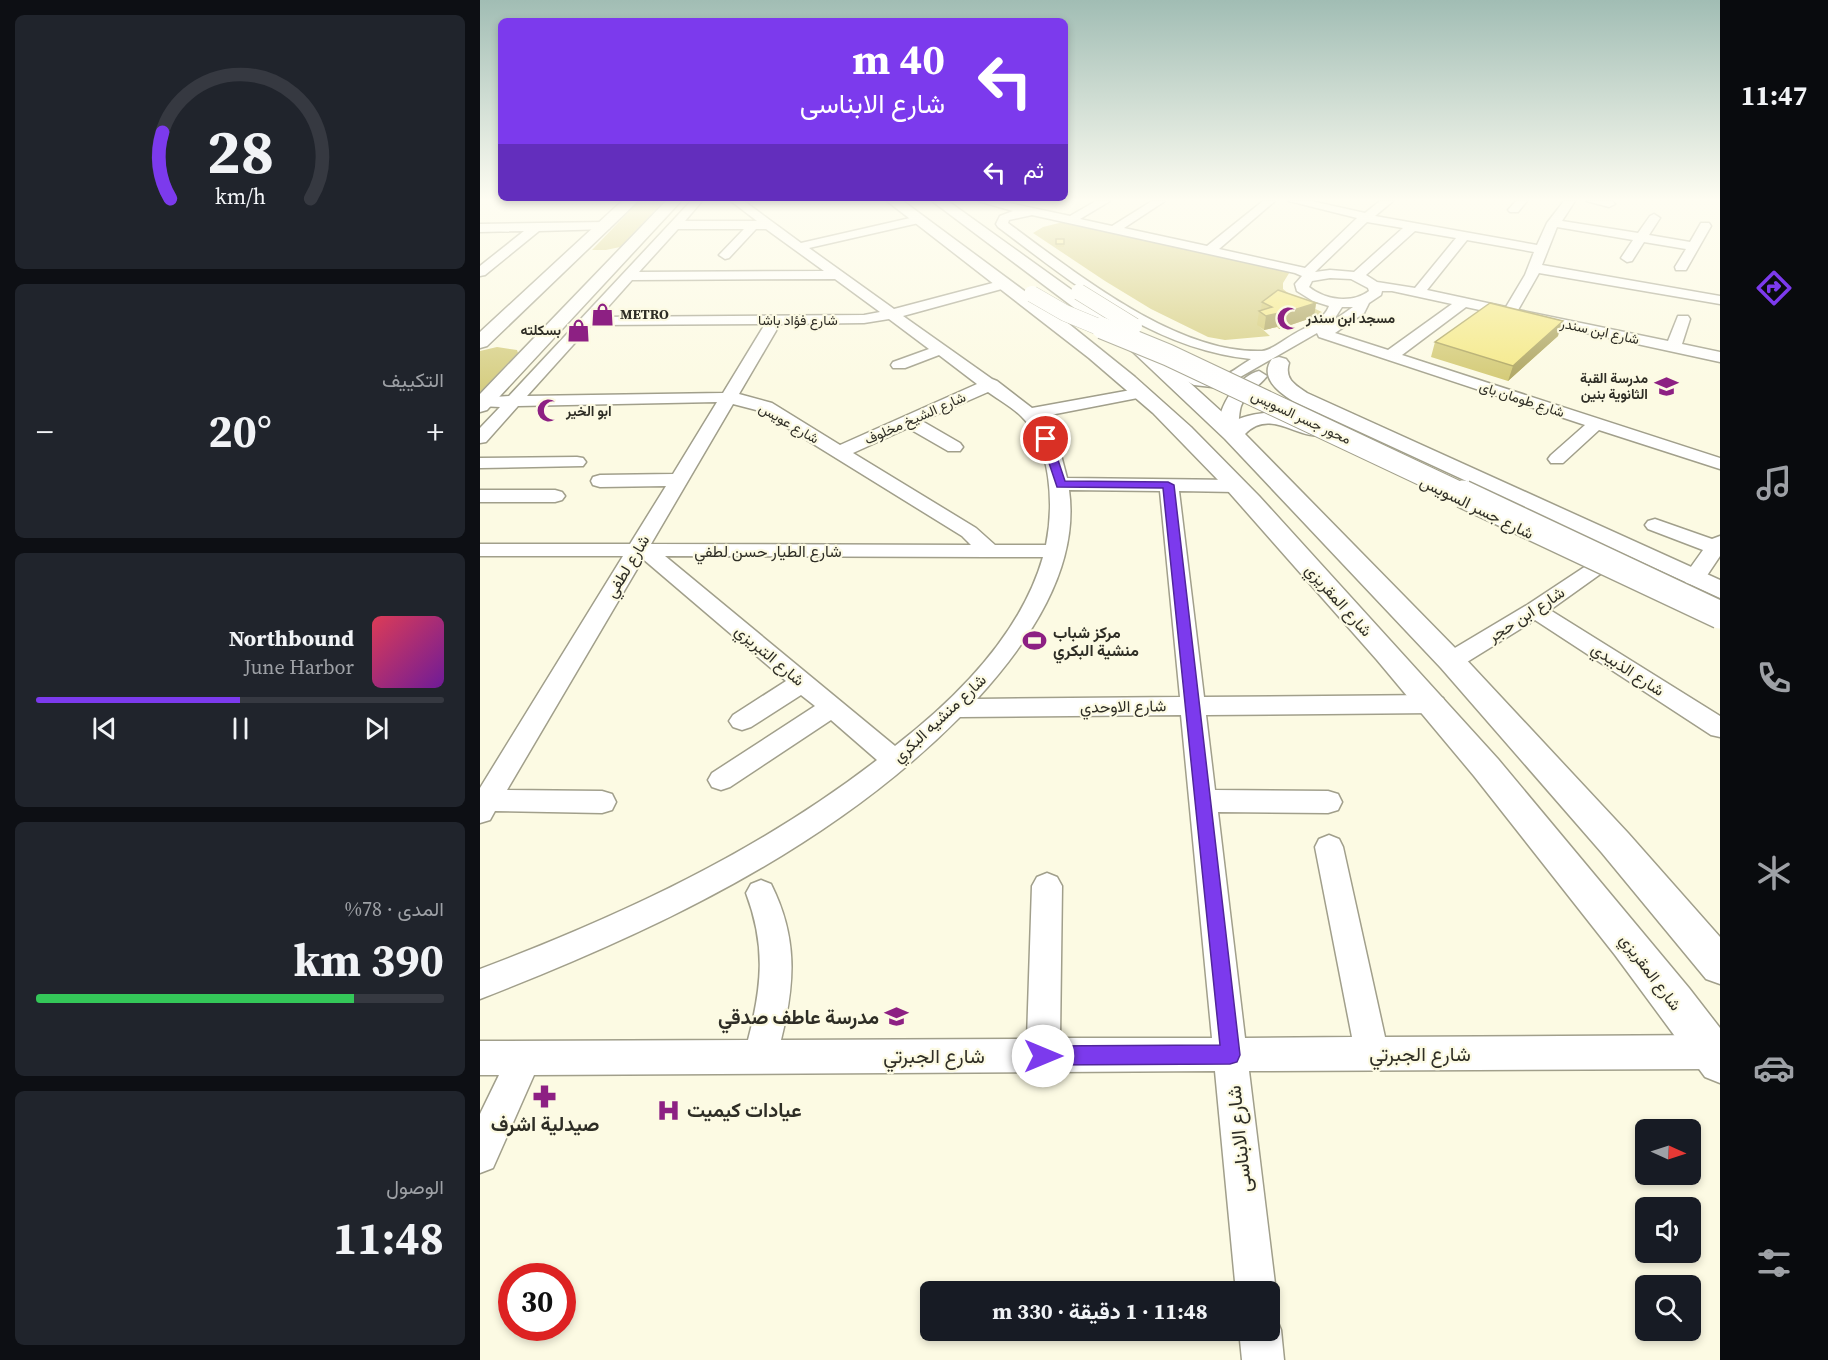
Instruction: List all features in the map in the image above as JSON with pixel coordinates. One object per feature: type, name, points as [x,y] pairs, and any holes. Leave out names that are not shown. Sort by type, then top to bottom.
[{"type":"main road","points":[[480,342],[564,264]]},
{"type":"main road","points":[[482,404],[613,264]]},
{"type":"main road","name":"شارع المقريزي","points":[[978,264],[1143,393],[1236,486],[1434,704],[1577,876],[1716,1057]]},
{"type":"main road","name":"محور جسر السويس","points":[[996,264],[1032,294],[1065,313],[1177,359],[1720,615]]},
{"type":"main road","points":[[1024,264],[1153,359],[1231,432],[1451,661],[1584,808],[1720,964]]},
{"type":"main road","name":"محور جسر السويس","points":[[1041,264],[1079,292],[1150,335],[1720,602]]},
{"type":"main road","points":[[494,329],[526,325],[543,328],[547,334]]},
{"type":"main road","points":[[1116,370],[1153,359]]},
{"type":"main road","name":"شارع جسر السويس","points":[[1273,360],[1282,384],[1301,410],[1599,566],[1720,622]]},
{"type":"main road","name":"شارع جسر السويس","points":[[1231,432],[1256,420],[1301,410],[1720,590]]},
{"type":"street","points":[[480,438],[640,264]]},
{"type":"street","points":[[745,276],[753,264]]},
{"type":"street","name":"شارع منشيه البكري","points":[[480,984],[590,941],[694,892],[784,840],[834,806],[895,760],[955,708],[981,680],[1022,625],[1048,575],[1056,551],[1062,516],[1061,484],[1049,446],[1029,414],[991,384],[824,264]]},
{"type":"street","points":[[1058,264],[1097,293],[1148,322],[1202,347],[1228,354],[1273,360]]},
{"type":"street","points":[[1279,264],[1312,272],[1356,277],[1374,286],[1376,292],[1363,300],[1336,302],[1305,292],[1302,285],[1312,272],[1320,264]]},
{"type":"street","points":[[1356,277],[1370,264]]},
{"type":"street","points":[[1419,292],[1442,264]]},
{"type":"street","points":[[1510,312],[1535,264]]},
{"type":"street","points":[[1534,268],[1652,284],[1720,300]]},
{"type":"street","points":[[629,276],[839,275]]},
{"type":"street","name":"شارع فؤاد باشا","points":[[587,321],[854,319],[893,314],[1004,284]]},
{"type":"street","name":"شارع ابن سندر","points":[[1374,286],[1392,286],[1720,357]]},
{"type":"street","points":[[1153,359],[1200,382],[1216,384],[1226,382],[1324,334],[1359,310],[1363,300]]},
{"type":"street","points":[[1231,432],[1230,410],[1239,392],[1273,360],[1323,324],[1335,310],[1336,302]]},
{"type":"street","points":[[1390,356],[1464,302]]},
{"type":"street","points":[[1674,347],[1683,319]]},
{"type":"street","name":"شارع لطفي","points":[[484,806],[641,551],[678,480],[775,320]]},
{"type":"street","name":"شارع طومان باى","points":[[1324,334],[1720,464]]},
{"type":"street","points":[[899,365],[942,349]]},
{"type":"street","name":"شارع الشيخ مخلوف","points":[[840,452],[991,384]]},
{"type":"street","points":[[1216,384],[1225,390],[1239,392]]},
{"type":"street","points":[[1029,414],[1143,393]]},
{"type":"street","name":"شارع عويس","points":[[482,404],[514,401],[728,398],[766,407],[969,532],[990,551]]},
{"type":"street","points":[[909,421],[954,447]]},
{"type":"street","points":[[1557,459],[1596,424]]},
{"type":"street","points":[[480,463],[578,462]]},
{"type":"street","points":[[600,481],[678,480]]},
{"type":"street","points":[[1061,484],[1236,486]]},
{"type":"street","name":"شارع الابناسى","points":[[1168,485],[1255,1281]]},
{"type":"street","points":[[480,496],[555,496]]},
{"type":"street","points":[[1655,525],[1718,545],[1694,578]]},
{"type":"street","name":"شارع الطيار حسن لطفي","points":[[480,550],[1056,551]]},
{"type":"street","name":"شارع التبريزي","points":[[641,551],[895,760]]},
{"type":"street","name":"شارع ابن حجر","points":[[1451,661],[1535,610],[1599,566]]},
{"type":"street","name":"شارع الذبيدي","points":[[1535,610],[1720,728]]},
{"type":"street","points":[[742,721],[803,682]]},
{"type":"street","name":"شارع الاوحدي","points":[[955,708],[1434,704]]},
{"type":"street","points":[[721,780],[832,707]]},
{"type":"street","points":[[1203,801],[1328,802]]},
{"type":"street","points":[[484,806],[602,802]]},
{"type":"street","points":[[1329,847],[1372,1054]]},
{"type":"street","points":[[1043,1056],[1047,886]]},
{"type":"street","points":[[760,1057],[775,999],[778,974],[775,931],[761,893]]},
{"type":"street","name":"شارع الجبرتي","points":[[480,1058],[1372,1054],[1716,1057]]},
{"type":"street","points":[[480,1155],[524,1058]]},
{"type":"street","points":[[1261,1341],[1263,1360]]},
{"type":"shaded area","points":[[1080,264],[1265,264],[1291,270],[1283,283],[1283,289],[1298,301],[1322,312],[1317,318],[1276,304],[1258,325],[1270,336],[1225,340],[1208,337],[1151,309]]},
{"type":"shaded area","points":[[497,347],[517,350],[518,353],[480,392],[480,351]]},
{"type":"building","points":[[1278,290],[1316,303],[1281,314],[1266,316],[1259,311],[1272,307],[1262,302]]},
{"type":"building","points":[[1490,303],[1563,321],[1513,366],[1435,342]]},
{"type":"place","name":"METRO","points":[[602,314]]},
{"type":"place","name":"مسجد ابن سندر","points":[[1288,318]]},
{"type":"place","name":"بسكلته","points":[[579,330]]},
{"type":"place","name":"مدرسة القبة الثانوية بنين","points":[[1666,386]]},
{"type":"place","name":"ابو الخير","points":[[548,411]]},
{"type":"place","name":"مركز شباب منشية البكري","points":[[1035,641]]},
{"type":"place","name":"مدرسة عاطف صدقي","points":[[897,1017]]},
{"type":"place","name":"صيدلية اشرف","points":[[545,1096]]},
{"type":"place","name":"عيادات كيميت","points":[[669,1110]]},
{"type":"route","points":[[1043,1056],[1230,1055],[1168,485],[1061,484],[1058,468],[1046,439]]}]
